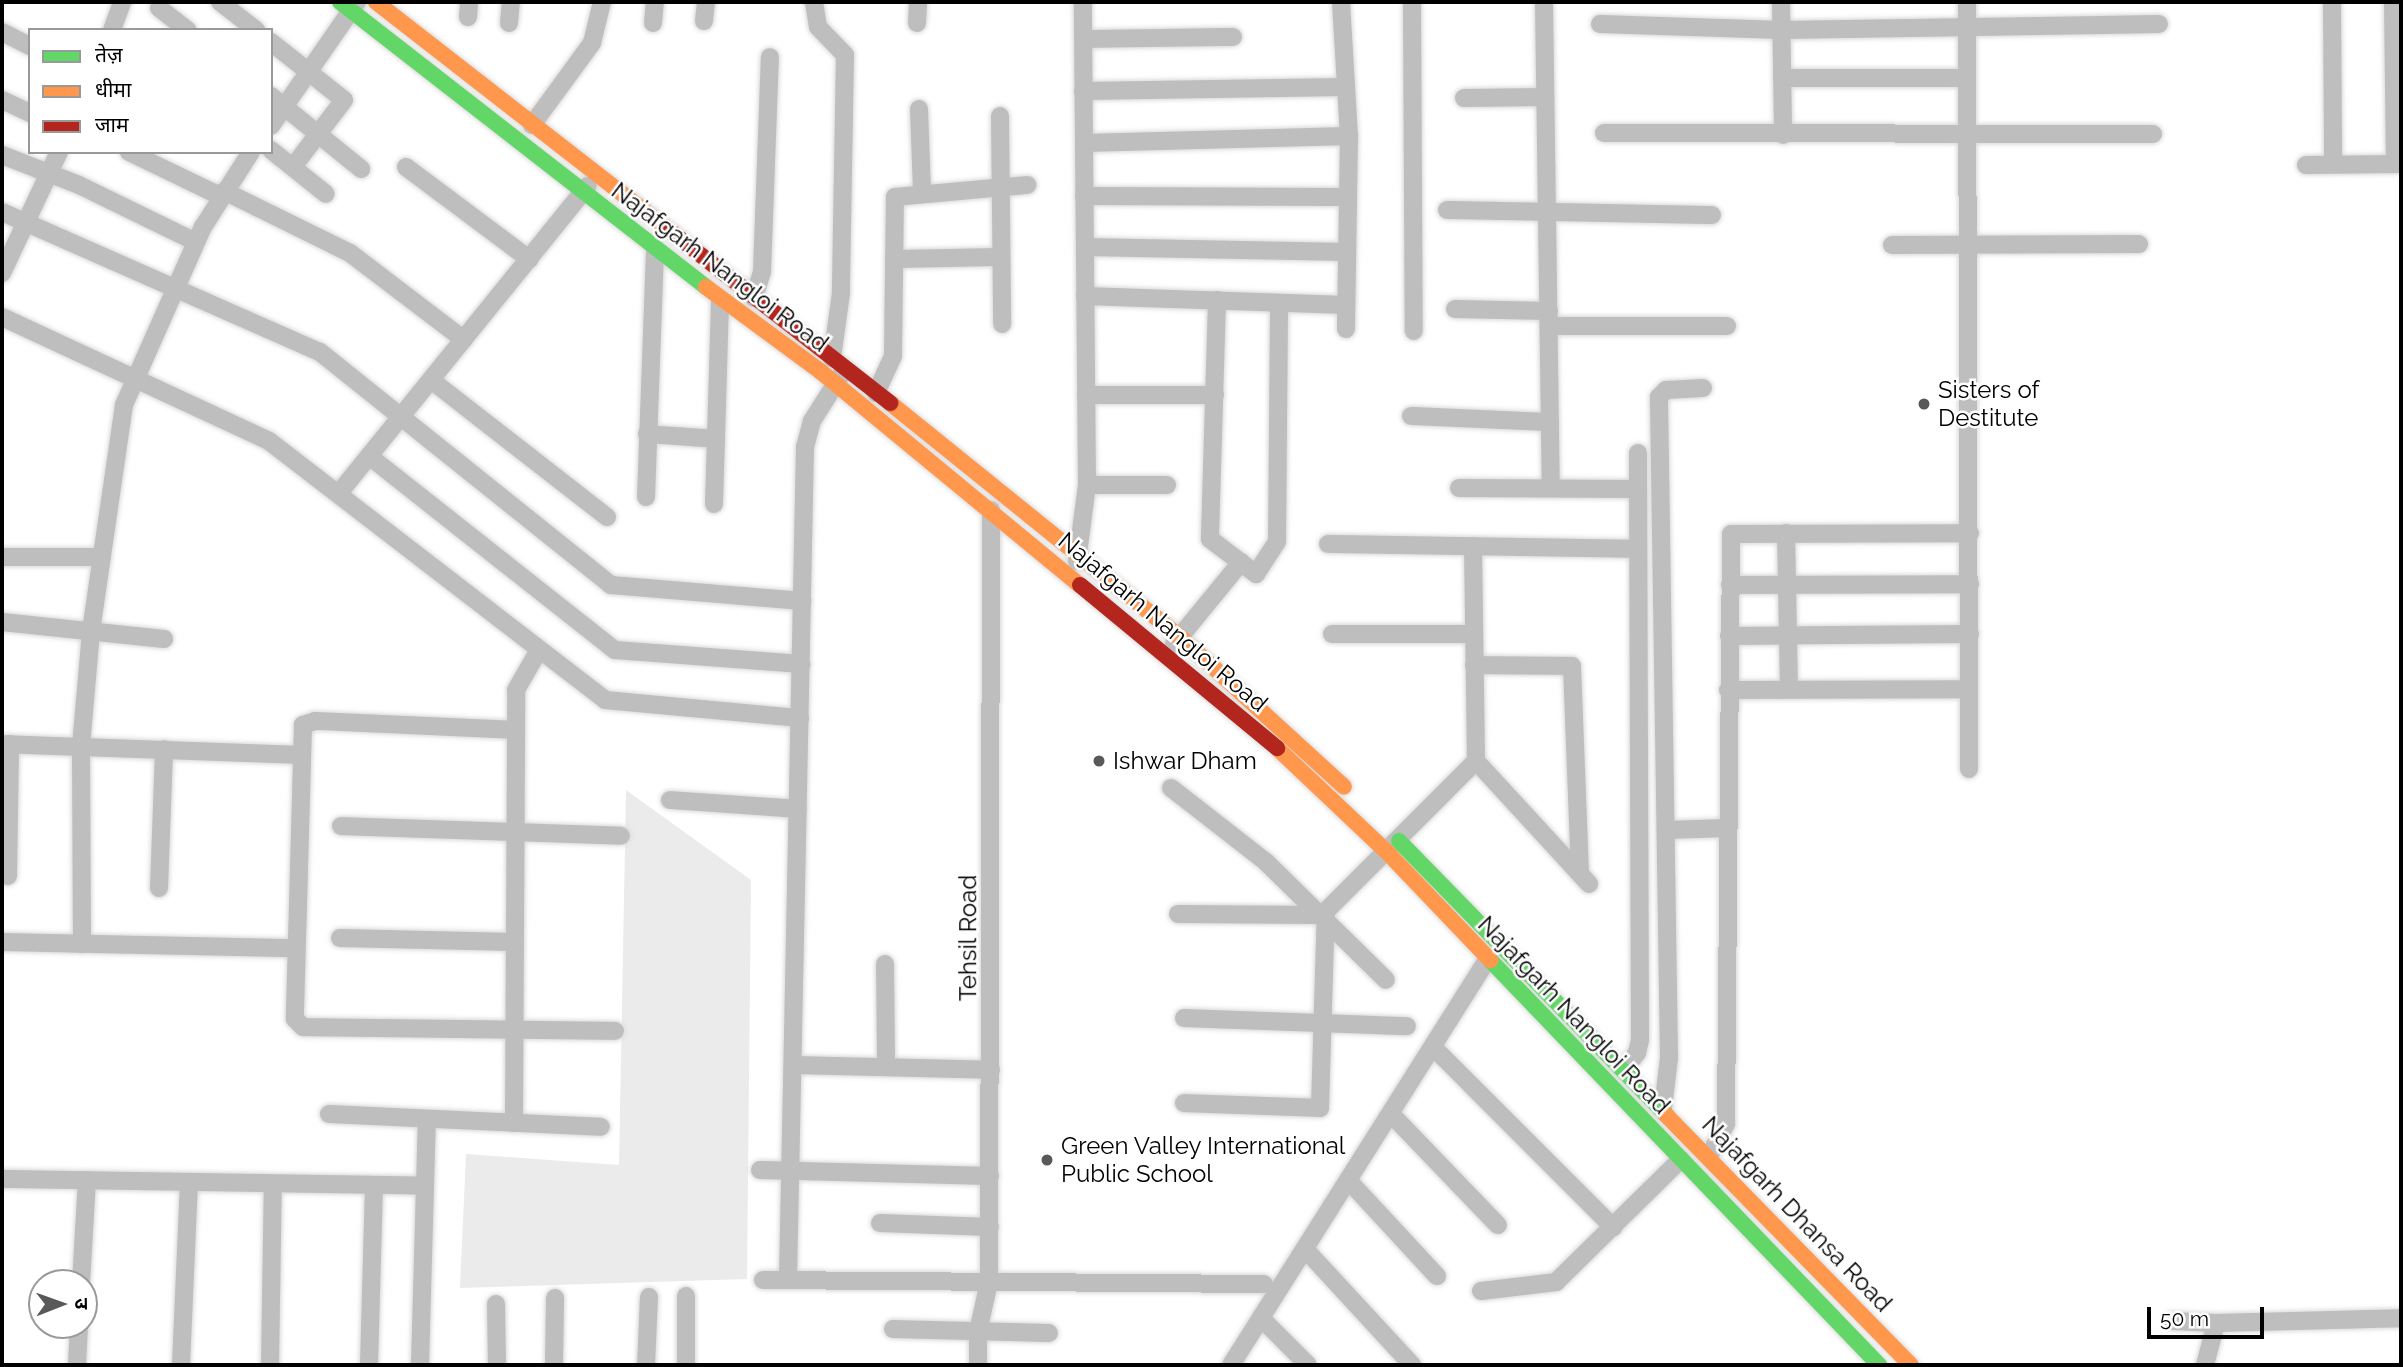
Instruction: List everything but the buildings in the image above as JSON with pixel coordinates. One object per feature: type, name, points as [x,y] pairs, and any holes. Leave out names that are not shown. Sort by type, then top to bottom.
[{"type":"main road","name":"Najafgarh Dhansa Road","points":[[376,2],[877,393],[1180,637],[1276,721],[1392,845],[1624,1069],[1912,1365]]},
{"type":"main road","name":"Najafgarh Nangloi Road","points":[[349,5],[655,250],[837,385],[1167,653],[1392,845],[1488,958],[1879,1365]]},
{"type":"main road","points":[[1629,1105],[1645,1090]]},
{"type":"street","points":[[113,28],[122,2]]},
{"type":"street","points":[[220,2],[253,28]]},
{"type":"street","points":[[509,23],[511,2]]},
{"type":"street","points":[[532,125],[592,43],[602,2]]},
{"type":"street","points":[[653,23],[655,2]]},
{"type":"street","points":[[704,21],[706,2]]},
{"type":"street","points":[[788,1279],[805,447],[812,421],[837,385],[841,293],[845,55],[818,27],[814,2]]},
{"type":"street","points":[[917,23],[918,2]]},
{"type":"street","points":[[1075,578],[1087,485],[1083,2]]},
{"type":"street","points":[[1341,2],[1349,136],[1346,329]]},
{"type":"street","points":[[1412,2],[1414,331]]},
{"type":"street","points":[[1544,2],[1551,485]]},
{"type":"street","points":[[1781,2],[1783,135]]},
{"type":"street","points":[[1967,2],[1969,769]]},
{"type":"street","points":[[2332,2],[2333,164]]},
{"type":"street","points":[[2306,165],[2398,164],[2393,2]]},
{"type":"street","points":[[273,119],[278,102],[309,72],[349,5]]},
{"type":"street","points":[[159,8],[184,28]]},
{"type":"street","points":[[1600,24],[1782,30],[2159,24]]},
{"type":"street","points":[[2,32],[28,45]]},
{"type":"street","points":[[1084,39],[1233,37]]},
{"type":"street","points":[[273,44],[344,100],[293,167]]},
{"type":"street","points":[[754,298],[762,272],[770,57]]},
{"type":"street","points":[[1782,78],[1967,78]]},
{"type":"street","points":[[1083,91],[1344,87]]},
{"type":"street","points":[[1464,98],[1545,97]]},
{"type":"street","points":[[2,100],[28,112]]},
{"type":"street","points":[[278,102],[361,169]]},
{"type":"street","points":[[919,109],[922,192]]},
{"type":"street","points":[[1000,116],[1002,324]]},
{"type":"street","points":[[1604,133],[2153,134]]},
{"type":"street","points":[[1084,143],[1349,136]]},
{"type":"street","points":[[273,152],[326,194]]},
{"type":"street","points":[[3,268],[58,154]]},
{"type":"street","points":[[134,154],[350,253],[464,340]]},
{"type":"street","points":[[82,944],[81,746],[91,631],[124,405],[196,242],[222,193],[250,154]]},
{"type":"street","points":[[2,155],[196,242]]},
{"type":"street","points":[[406,167],[529,259]]},
{"type":"street","points":[[339,493],[596,176]]},
{"type":"street","points":[[877,393],[893,356],[895,197],[922,192],[1027,184]]},
{"type":"street","points":[[1084,196],[1348,197]]},
{"type":"street","points":[[1447,210],[1547,214],[1712,215]]},
{"type":"street","points":[[2,212],[320,352],[611,585],[802,601]]},
{"type":"street","points":[[1892,245],[2139,244]]},
{"type":"street","points":[[1085,247],[1347,252]]},
{"type":"street","points":[[646,497],[655,250]]},
{"type":"street","points":[[894,259],[1001,257]]},
{"type":"street","points":[[1085,296],[1346,305]]},
{"type":"street","points":[[714,504],[720,299]]},
{"type":"street","points":[[1217,300],[1210,539],[1256,574],[1277,542],[1279,303]]},
{"type":"street","points":[[1455,309],[1549,319],[1727,326]]},
{"type":"street","points":[[2,317],[136,376],[270,441],[605,700],[800,718]]},
{"type":"street","points":[[431,380],[607,517]]},
{"type":"street","points":[[1663,1108],[1669,1070],[1659,397],[1666,390],[1703,388]]},
{"type":"street","points":[[1086,395],[1215,395]]},
{"type":"street","points":[[1411,416],[1550,422]]},
{"type":"street","points":[[648,435],[716,439]]},
{"type":"street","points":[[1624,1069],[1637,1053],[1640,1040],[1638,453]]},
{"type":"street","points":[[369,456],[615,650],[801,664]]},
{"type":"street","points":[[1087,485],[1167,485]]},
{"type":"street","points":[[1459,488],[1551,485],[1638,489]]},
{"type":"street","name":"Tehsil Road","points":[[978,1365],[978,1332],[989,1282],[992,510]]},
{"type":"street","points":[[1710,1155],[1726,1124],[1728,690],[1732,532],[1970,533]]},
{"type":"street","points":[[1786,533],[1789,689]]},
{"type":"street","points":[[1328,544],[1637,550]]},
{"type":"street","points":[[1473,546],[1474,664],[1476,761],[1584,879],[1572,666],[1474,664]]},
{"type":"street","points":[[2,557],[102,557]]},
{"type":"street","points":[[1167,653],[1241,562]]},
{"type":"street","points":[[1730,584],[1970,584]]},
{"type":"street","points":[[2,622],[164,639]]},
{"type":"street","points":[[1332,634],[1474,634]]},
{"type":"street","points":[[1730,636],[1970,634]]},
{"type":"street","points":[[514,1123],[518,682],[539,650]]},
{"type":"street","points":[[1728,690],[1969,689]]},
{"type":"street","points":[[516,730],[309,721],[301,732],[295,1019],[300,1026],[514,1032],[615,1031]]},
{"type":"street","points":[[8,876],[6,744],[300,755]]},
{"type":"street","points":[[159,888],[164,749]]},
{"type":"street","points":[[1184,1103],[1316,1110],[1321,1104],[1324,915],[1476,761]]},
{"type":"street","points":[[1171,788],[1266,862],[1324,915],[1386,980]]},
{"type":"street","points":[[670,800],[798,809]]},
{"type":"street","points":[[341,826],[621,836]]},
{"type":"street","points":[[1667,830],[1727,828]]},
{"type":"street","points":[[1178,914],[1324,915]]},
{"type":"street","points":[[340,938],[514,942]]},
{"type":"street","points":[[2,942],[296,948]]},
{"type":"street","points":[[1231,1365],[1488,958]]},
{"type":"street","points":[[885,964],[886,1067]]},
{"type":"street","points":[[1184,1018],[1407,1026]]},
{"type":"street","points":[[1433,1047],[1613,1227]]},
{"type":"street","points":[[793,1065],[991,1070]]},
{"type":"street","points":[[329,1114],[601,1127]]},
{"type":"street","points":[[1391,1114],[1498,1225]]},
{"type":"street","points":[[421,1365],[427,1119]]},
{"type":"street","points":[[1481,1291],[1556,1282],[1681,1159]]},
{"type":"street","points":[[760,1170],[990,1176]]},
{"type":"street","points":[[2,1179],[425,1186]]},
{"type":"street","points":[[82,1269],[87,1180]]},
{"type":"street","points":[[1349,1180],[1437,1276]]},
{"type":"street","points":[[181,1365],[189,1182]]},
{"type":"street","points":[[270,1365],[273,1184]]},
{"type":"street","points":[[369,1365],[374,1185]]},
{"type":"street","points":[[880,1223],[989,1227]]},
{"type":"street","points":[[1305,1249],[1412,1365]]},
{"type":"street","points":[[763,1280],[1265,1284]]},
{"type":"street","points":[[686,1296],[687,1365]]},
{"type":"street","points":[[646,1365],[649,1297]]},
{"type":"street","points":[[554,1365],[555,1298]]},
{"type":"street","points":[[496,1304],[496,1365]]},
{"type":"street","points":[[1261,1318],[1307,1365]]},
{"type":"street","points":[[2173,1321],[2216,1323],[2401,1318]]},
{"type":"street","points":[[2205,1365],[2216,1323]]},
{"type":"street","points":[[893,1329],[1049,1333]]},
{"type":"street","points":[[77,1365],[78,1339]]},
{"type":"shaded area","points":[[626,790],[751,880],[747,1279],[460,1288],[466,1154],[619,1165]]},
{"type":"traffic: fast","points":[[340,2],[706,287]]},
{"type":"traffic: fast","points":[[1399,841],[1666,1115]]},
{"type":"traffic: fast","points":[[1490,960],[1879,1365]]},
{"type":"traffic: slow","points":[[376,2],[665,227]]},
{"type":"traffic: slow","points":[[706,287],[820,371],[1080,585]]},
{"type":"traffic: slow","points":[[890,403],[1180,637],[1344,787]]},
{"type":"traffic: slow","points":[[1277,748],[1386,851],[1490,960]]},
{"type":"traffic: slow","points":[[1666,1115],[1911,1365]]},
{"type":"traffic: jam","points":[[665,227],[890,403]]},
{"type":"traffic: jam","points":[[1080,585],[1277,748]]},
{"type":"place","name":"Sisters of Destitute","points":[[1924,404]]},
{"type":"place","name":"Ishwar Dham","points":[[1099,761]]},
{"type":"place","name":"Green Valley International Public School","points":[[1047,1160]]}]
